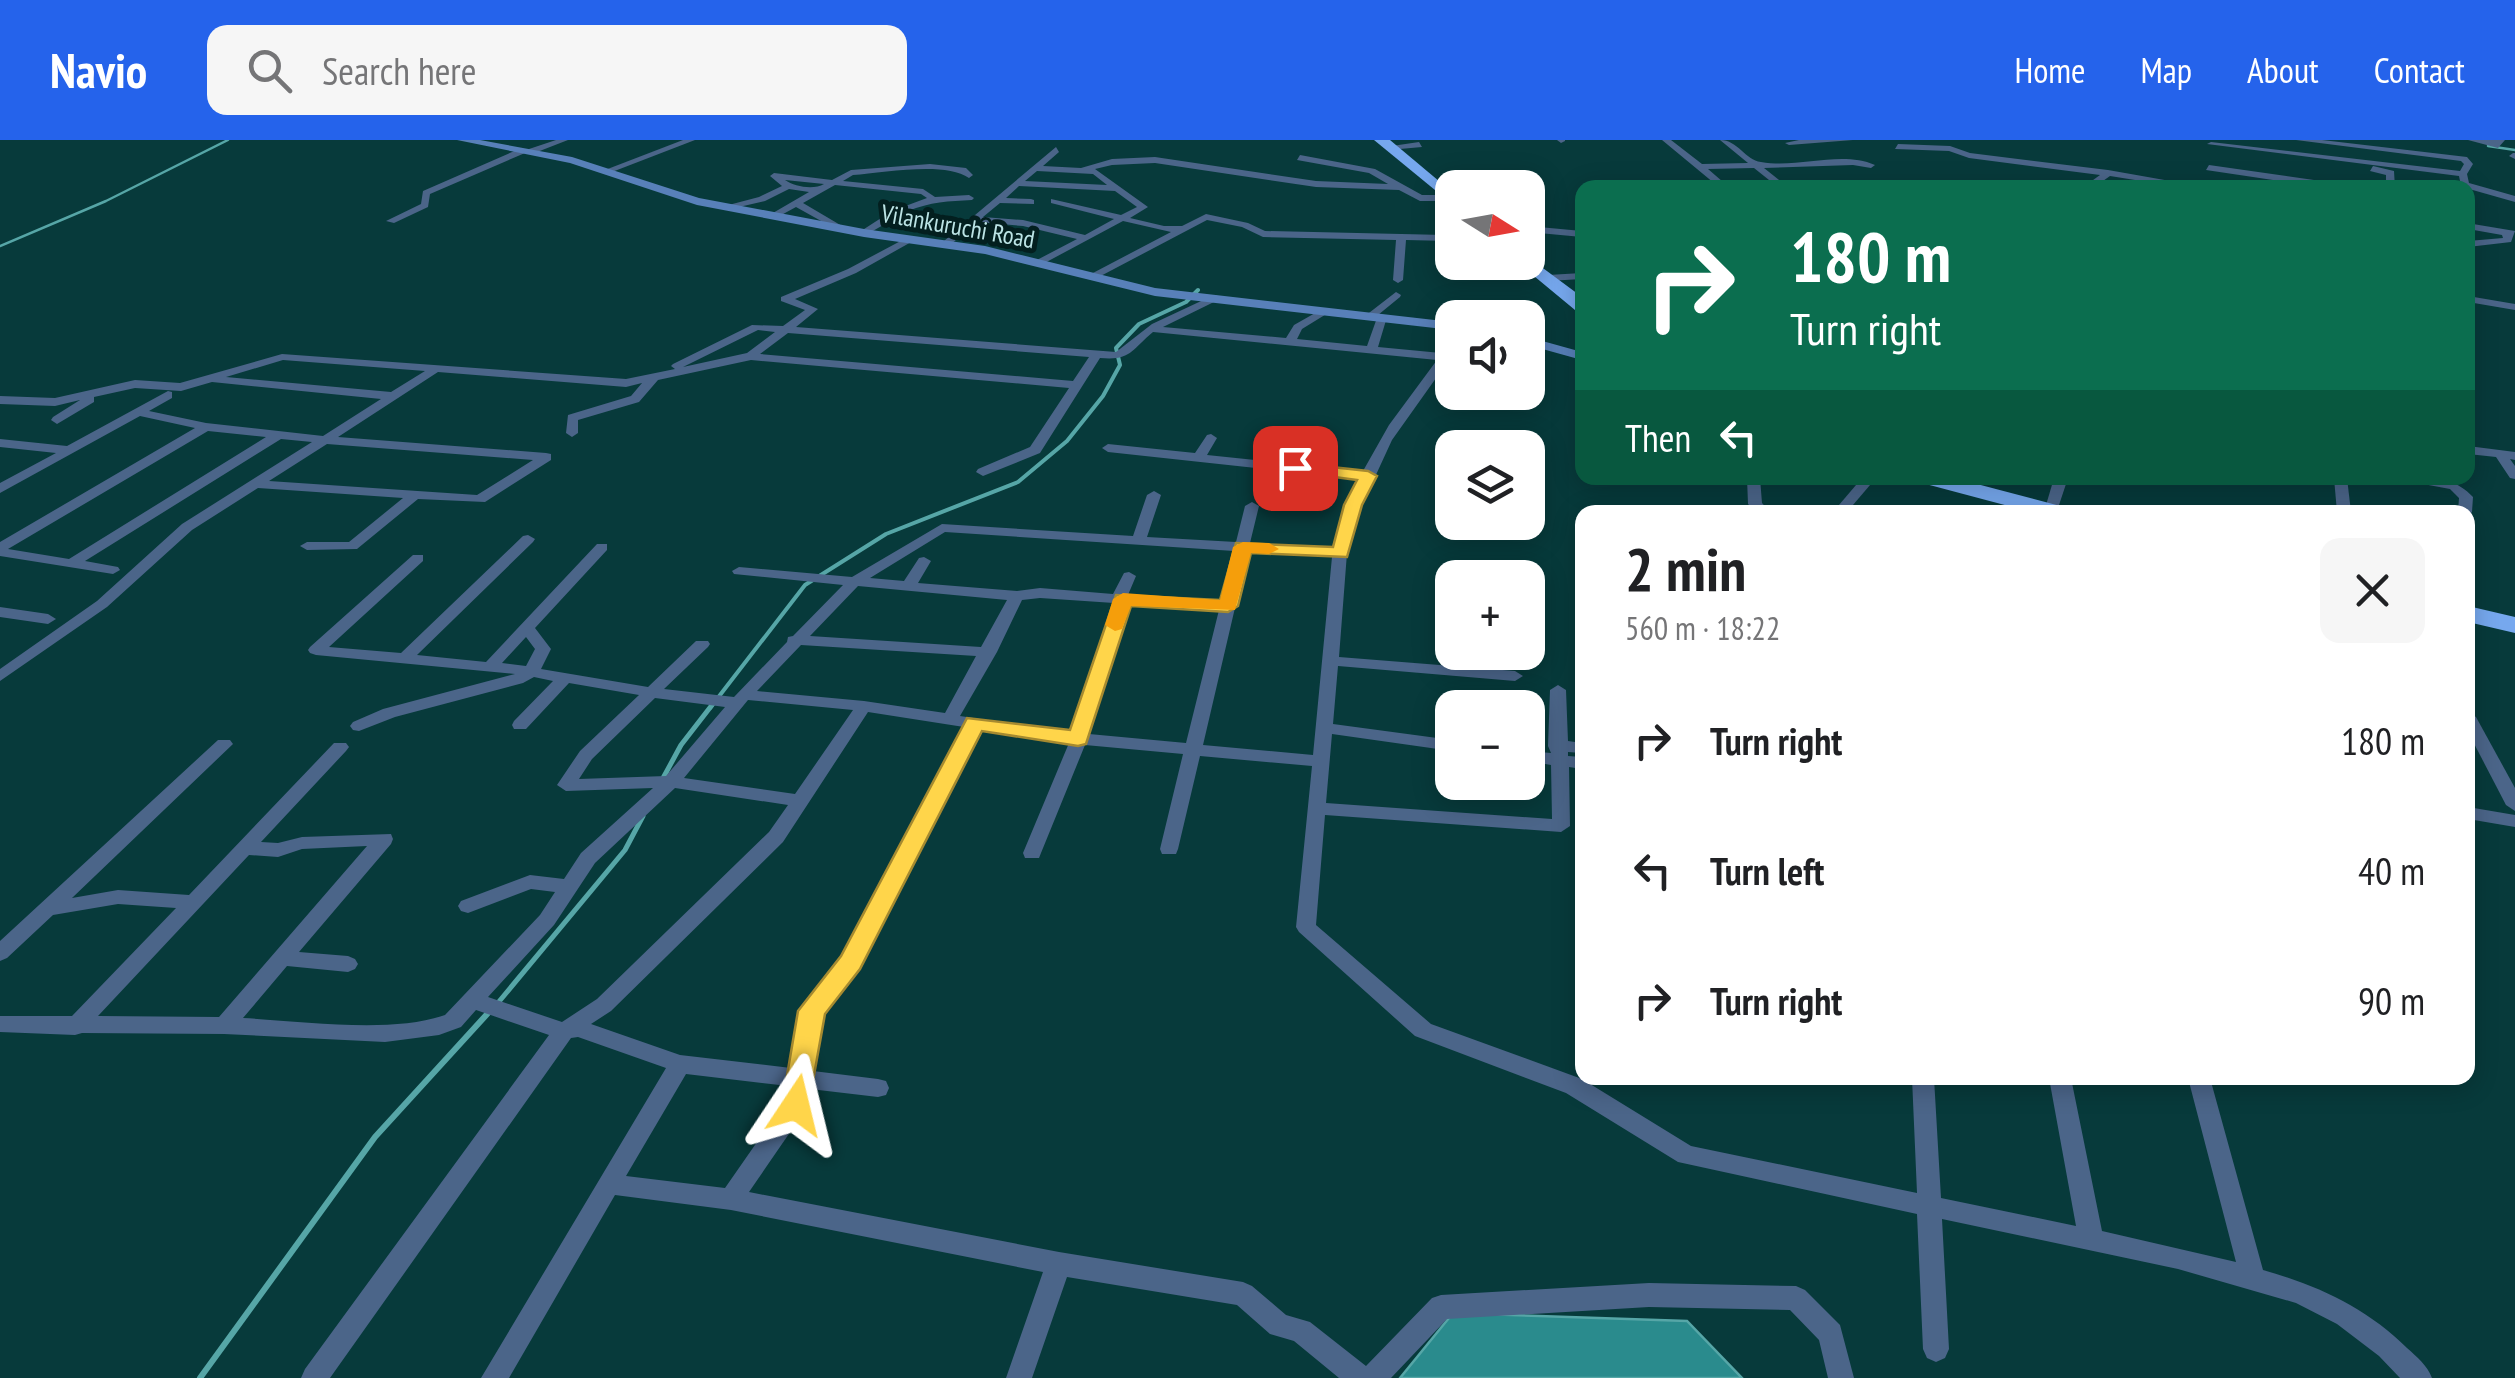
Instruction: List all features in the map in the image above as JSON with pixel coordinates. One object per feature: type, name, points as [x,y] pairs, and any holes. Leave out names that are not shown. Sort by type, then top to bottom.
[{"type":"highway","points":[[1388,142],[1435,182]]},
{"type":"highway","points":[[1545,276],[1575,300]]},
{"type":"highway","points":[[1957,485],[2028,505]]},
{"type":"highway","points":[[2475,616],[2515,625]]},
{"type":"street","name":"Vilankuruchi Road","points":[[462,140],[482,141],[609,170],[698,201],[864,233],[947,243],[1155,292],[1435,324]]},
{"type":"street","points":[[540,140],[560,141]]},
{"type":"street","points":[[609,170],[691,140]]},
{"type":"street","points":[[1666,140],[1716,180]]},
{"type":"street","points":[[1724,140],[1775,180]]},
{"type":"street","points":[[1788,142],[1849,140]]},
{"type":"street","points":[[2248,149],[2260,144],[2260,140]]},
{"type":"street","points":[[2303,140],[2464,159],[2469,164],[2467,180]]},
{"type":"street","points":[[2303,140],[2338,160],[2391,174],[2391,180]]},
{"type":"street","points":[[2472,140],[2498,144],[2501,140]]},
{"type":"street","points":[[392,221],[425,205],[426,193],[560,141]]},
{"type":"street","points":[[1388,142],[1419,145]]},
{"type":"street","points":[[1788,142],[1834,173]]},
{"type":"street","points":[[2205,180],[2213,142],[2421,170],[2442,180]]},
{"type":"street","points":[[1898,147],[1950,148],[1969,155],[2159,180]]},
{"type":"street","points":[[947,243],[1056,150]]},
{"type":"street","points":[[2406,152],[2421,170]]},
{"type":"street","points":[[1300,158],[1372,171],[1420,198],[1435,196]]},
{"type":"street","points":[[2314,180],[2318,158]]},
{"type":"street","points":[[1035,168],[1084,170],[1112,162],[1155,160],[1316,184],[1400,187]]},
{"type":"street","points":[[2127,175],[2134,164]]},
{"type":"street","points":[[1701,167],[1871,165]]},
{"type":"street","points":[[771,217],[852,173],[930,167],[966,171],[969,175]]},
{"type":"street","points":[[2209,168],[2293,180]]},
{"type":"street","points":[[1039,263],[1144,207],[1122,188],[1084,170]]},
{"type":"street","points":[[2098,180],[2108,173]]},
{"type":"street","points":[[818,191],[788,186],[774,176],[924,192],[930,197]]},
{"type":"street","points":[[891,190],[908,178]]},
{"type":"street","points":[[1017,184],[1122,188]]},
{"type":"street","points":[[726,207],[762,199],[788,186]]},
{"type":"street","points":[[2475,192],[2515,199]]},
{"type":"street","points":[[864,233],[930,197],[969,198]]},
{"type":"street","points":[[997,200],[1031,202]]},
{"type":"street","points":[[1054,201],[1164,229],[1183,230]]},
{"type":"street","points":[[796,203],[838,228]]},
{"type":"street","points":[[895,213],[935,216]]},
{"type":"street","points":[[1095,276],[1206,217],[1245,225],[1263,234],[1435,238]]},
{"type":"street","points":[[975,219],[1023,223],[1087,238]]},
{"type":"street","points":[[1084,223],[1101,230],[1124,232]]},
{"type":"street","points":[[2475,227],[2511,234],[2508,240],[2475,243]]},
{"type":"street","points":[[1545,231],[1575,233]]},
{"type":"street","points":[[0,400],[55,402],[135,384],[181,386],[282,356],[626,383],[648,380],[749,357],[813,309],[785,299],[852,271],[910,239]]},
{"type":"street","points":[[1398,280],[1401,239]]},
{"type":"street","points":[[1548,278],[1575,276]]},
{"type":"street","points":[[1371,350],[1376,316],[1396,295]]},
{"type":"street","points":[[572,433],[572,418],[635,399],[648,380],[756,328],[1120,355],[1200,296]]},
{"type":"street","points":[[2475,300],[2515,307]]},
{"type":"street","points":[[1290,342],[1298,327],[1324,310]]},
{"type":"street","points":[[1151,330],[1371,350],[1435,349]]},
{"type":"street","points":[[1545,346],[1575,354]]},
{"type":"street","points":[[704,352],[1074,385]]},
{"type":"street","points":[[983,472],[1035,450],[1096,355]]},
{"type":"street","points":[[0,676],[102,604],[187,527],[434,370]]},
{"type":"street","points":[[1435,375],[1394,426],[1353,505],[1340,554],[1306,927],[1423,1030],[1574,1086],[1686,1155],[2091,1240],[2301,1292],[2346,1315],[2388,1347],[2419,1378]]},
{"type":"street","points":[[206,379],[393,396]]},
{"type":"street","points":[[57,420],[104,392]]},
{"type":"street","points":[[0,489],[168,395]]},
{"type":"street","points":[[138,412],[206,427],[277,436],[546,456],[480,499],[256,484]]},
{"type":"street","points":[[0,550],[206,427]]},
{"type":"street","points":[[70,564],[277,436]]},
{"type":"street","points":[[1199,458],[1210,438]]},
{"type":"street","points":[[0,443],[69,450]]},
{"type":"street","points":[[1108,448],[1368,476]]},
{"type":"street","points":[[2475,451],[2515,456]]},
{"type":"street","points":[[2500,454],[2515,475]]},
{"type":"street","points":[[1846,505],[1862,485]]},
{"type":"street","points":[[2449,485],[2466,497],[2465,505]]},
{"type":"street","points":[[307,546],[352,546],[416,495]]},
{"type":"street","points":[[1138,541],[1154,495]]},
{"type":"street","points":[[1170,848],[1252,506]]},
{"type":"street","points":[[0,1024],[224,1026],[385,1033],[431,1029],[486,1005],[588,858],[642,809],[794,640],[855,581],[942,528],[1340,554]]},
{"type":"street","points":[[403,660],[528,539]]},
{"type":"street","points":[[490,667],[602,547]]},
{"type":"street","points":[[0,550],[113,570]]},
{"type":"street","points":[[418,558],[316,650],[531,672],[697,700],[864,706],[1078,739],[1322,761]]},
{"type":"street","points":[[908,586],[924,561]]},
{"type":"street","points":[[738,571],[1017,596],[1228,606]]},
{"type":"street","points":[[1032,853],[1078,739],[1129,576]]},
{"type":"street","points":[[950,720],[1017,596]]},
{"type":"street","points":[[0,612],[48,619]]},
{"type":"street","points":[[358,726],[517,680],[531,672],[543,650],[526,627]]},
{"type":"street","points":[[794,640],[988,652]]},
{"type":"street","points":[[702,644],[586,755],[566,784],[664,784],[800,801]]},
{"type":"street","points":[[1332,660],[1515,676]]},
{"type":"street","points":[[520,726],[565,678]]},
{"type":"street","points":[[1317,808],[1562,826],[1558,690]]},
{"type":"street","points":[[314,1378],[564,1031],[604,1006],[776,836],[864,706]]},
{"type":"street","points":[[732,1199],[796,1105],[812,1011],[851,962],[974,723]]},
{"type":"street","points":[[1326,728],[1435,744]]},
{"type":"street","points":[[2475,730],[2515,805]]},
{"type":"street","points":[[0,952],[224,744]]},
{"type":"street","points":[[75,1027],[340,747]]},
{"type":"street","points":[[1545,754],[1575,749]]},
{"type":"street","points":[[1558,753],[1575,760]]},
{"type":"street","points":[[2475,814],[2515,821]]},
{"type":"street","points":[[224,1026],[384,839],[302,843],[278,850],[245,848]]},
{"type":"street","points":[[468,906],[530,882],[569,887]]},
{"type":"street","points":[[45,909],[118,898],[193,902]]},
{"type":"street","points":[[282,958],[348,964]]},
{"type":"street","points":[[486,1005],[564,1031],[578,1028],[680,1064],[878,1088]]},
{"type":"street","points":[[494,1378],[680,1064]]},
{"type":"street","points":[[1923,1085],[1936,1349]]},
{"type":"street","points":[[2061,1085],[2091,1240]]},
{"type":"street","points":[[2202,1085],[2253,1278]]},
{"type":"street","points":[[608,1184],[732,1199],[1058,1264],[1243,1294],[1279,1325],[1301,1331],[1360,1378]]},
{"type":"street","points":[[1019,1378],[1058,1264]]},
{"type":"street","points":[[1373,1378],[1441,1308],[1649,1295],[1796,1298],[1832,1334],[1842,1378]]},
{"type":"water","points":[[1453,1313],[1687,1321],[1742,1378],[1400,1378]]},
{"type":"waterway","points":[[0,246],[106,201],[228,140]]},
{"type":"waterway","points":[[2488,146],[2515,150]]},
{"type":"waterway","points":[[710,708],[805,585],[886,534],[1018,482],[1067,441],[1103,396],[1120,365],[1116,348],[1139,324],[1186,302],[1198,290]]},
{"type":"waterway","points":[[662,780],[681,745],[712,705]]},
{"type":"waterway","points":[[497,1004],[625,850],[643,816]]},
{"type":"waterway","points":[[200,1378],[375,1137],[489,1012]]},
{"type":"slow traffic","points":[[1115,625],[1123,599],[1228,606],[1243,547],[1269,549]]},
{"type":"route","points":[[796,1105],[812,1011],[851,962],[974,723],[1078,739],[1123,599],[1228,606],[1243,547],[1340,554],[1353,505],[1368,476],[1295,468]]}]
